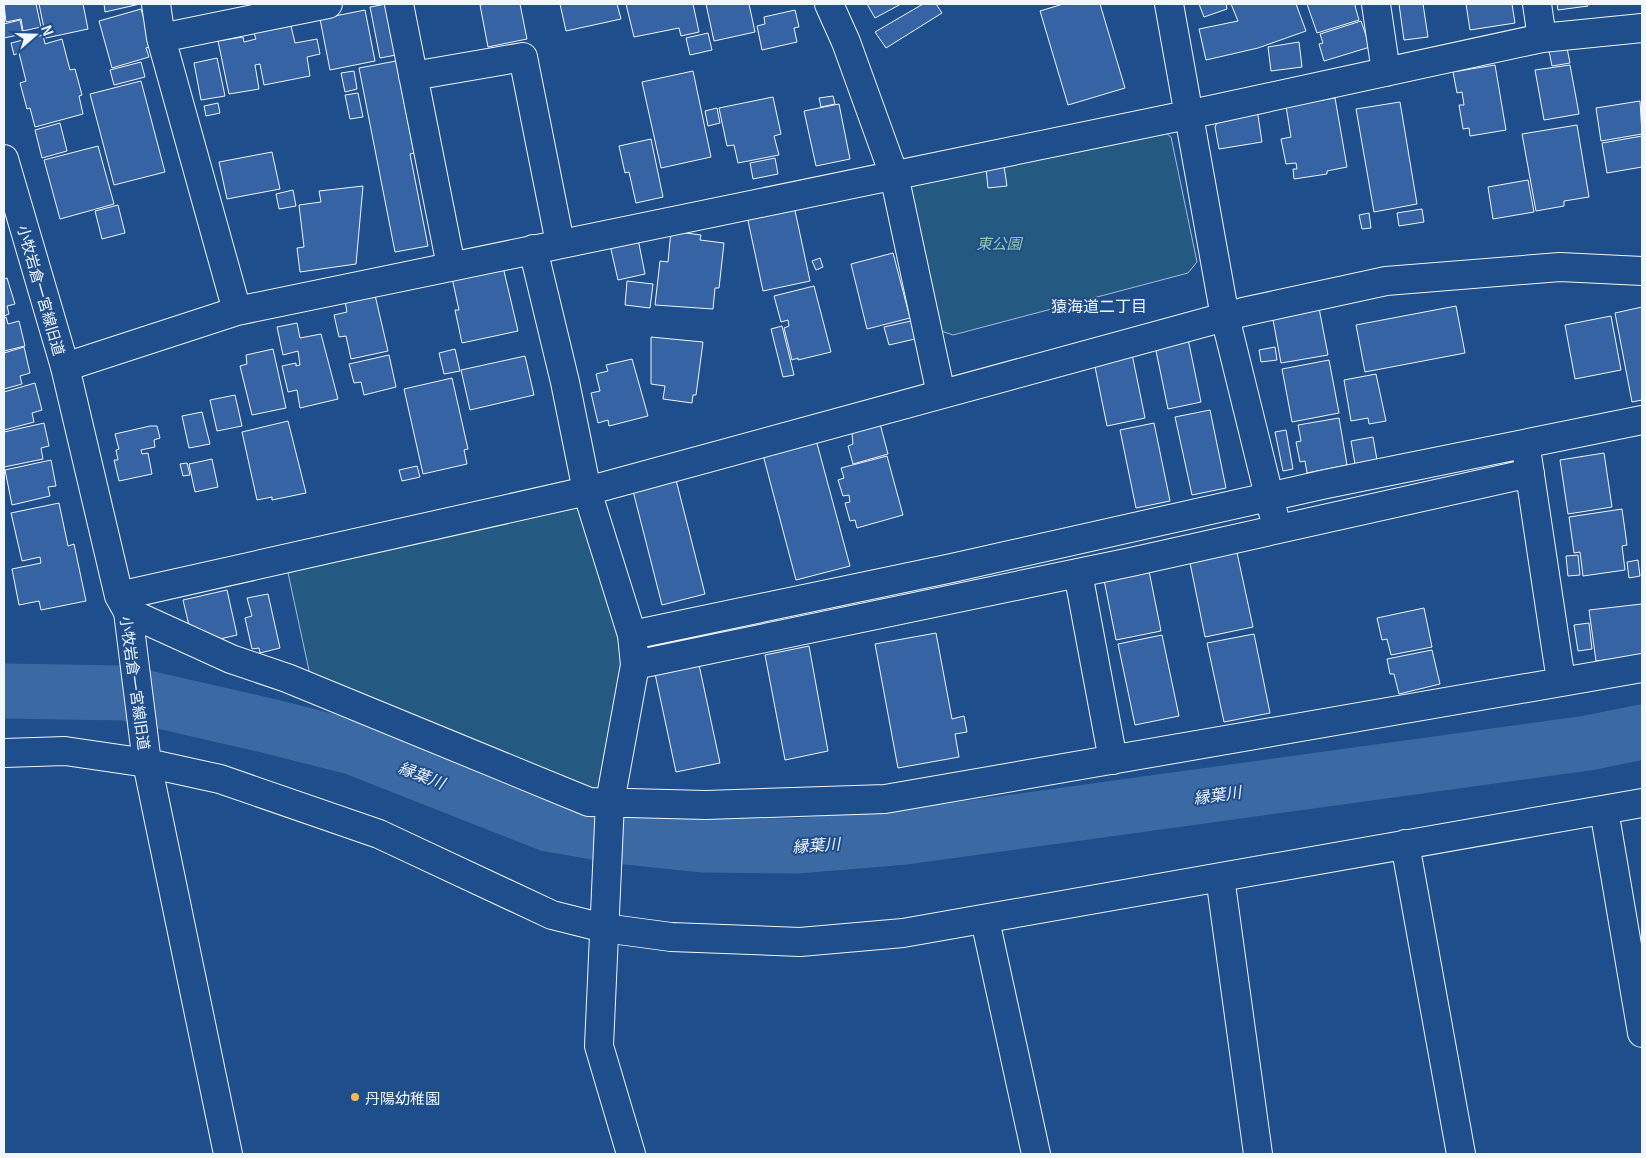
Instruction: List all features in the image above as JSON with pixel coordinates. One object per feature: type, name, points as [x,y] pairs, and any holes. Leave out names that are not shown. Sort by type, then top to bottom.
[{"type":"street","points":[[156,4],[161,38],[237,311]]},
{"type":"street","points":[[161,38],[328,4]]},
{"type":"street","points":[[399,4],[451,266]]},
{"type":"street","points":[[829,4],[846,42],[894,175],[941,394]]},
{"type":"street","points":[[1169,4],[1187,115],[1225,317],[1277,529]]},
{"type":"street","points":[[1376,4],[1386,72]]},
{"type":"street","points":[[1537,4],[1542,38]]},
{"type":"street","points":[[65,367],[237,311],[1187,115],[1542,38],[1642,28]]},
{"type":"street","points":[[414,76],[523,57],[560,243]]},
{"type":"street","name":"小牧岩倉一宮線旧道","points":[[4,159],[65,367],[126,613],[147,763],[228,1154]]},
{"type":"street","points":[[533,249],[565,382],[587,491],[632,635],[635,665],[610,810],[599,1046],[631,1154]]},
{"type":"street","points":[[126,613],[587,491],[1225,317],[1386,281],[1560,267],[1642,271]]},
{"type":"street","points":[[632,635],[952,568],[1526,442],[1642,420]]},
{"type":"street","points":[[1526,442],[1561,681]]},
{"type":"street","points":[[635,665],[1078,573],[1530,473]]},
{"type":"street","points":[[1078,573],[1113,760]]},
{"type":"street","points":[[126,613],[231,659],[287,678],[610,810],[716,804],[885,799],[1642,668]]},
{"type":"street","points":[[4,752],[65,751],[147,763],[220,779],[379,834],[552,915],[604,928],[671,938],[800,942],[856,939],[985,920],[1642,803]]},
{"type":"street","points":[[1604,810],[1642,1033]]},
{"type":"street","points":[[1405,844],[1461,1154]]},
{"type":"street","points":[[1220,877],[1258,1154]]},
{"type":"street","points":[[985,920],[1036,1154]]},
{"type":"green space","name":"東公園","points":[[1161,129],[1171,137],[1197,262],[1188,273],[953,335],[941,331],[903,189],[913,179]]},
{"type":"green space","points":[[579,491],[623,656],[598,792],[310,675],[288,573]]},
{"type":"building","points":[[4,4],[36,4],[41,27],[23,31],[21,19],[6,22]]},
{"type":"building","points":[[39,4],[83,4],[88,29],[46,38]]},
{"type":"building","points":[[104,4],[140,4],[105,12]]},
{"type":"building","points":[[386,4],[396,55],[380,58],[370,7]]},
{"type":"building","points":[[520,4],[527,39],[488,47],[480,5]]},
{"type":"building","points":[[560,4],[617,4],[621,19],[566,31]]},
{"type":"building","points":[[626,4],[693,4],[699,32],[681,36],[679,28],[634,37]]},
{"type":"building","points":[[706,4],[749,4],[755,32],[714,41]]},
{"type":"building","points":[[867,4],[901,4],[875,18]]},
{"type":"building","points":[[923,4],[936,4],[942,13],[886,48],[875,32]]},
{"type":"building","points":[[1063,4],[1100,4],[1125,88],[1068,105],[1040,11]]},
{"type":"building","points":[[1199,4],[1226,4],[1227,9],[1204,17]]},
{"type":"building","points":[[1231,4],[1296,4],[1306,31],[1258,48],[1206,60],[1199,29],[1238,21]]},
{"type":"building","points":[[1307,4],[1356,4],[1359,20],[1317,33]]},
{"type":"building","points":[[1399,4],[1423,4],[1428,37],[1404,40]]},
{"type":"building","points":[[1466,4],[1512,4],[1515,23],[1470,30]]},
{"type":"building","points":[[1557,4],[1587,4],[1588,6],[1558,10]]},
{"type":"building","points":[[141,9],[152,46],[146,48],[149,57],[112,68],[99,21]]},
{"type":"building","points":[[365,10],[375,61],[330,70],[320,19]]},
{"type":"building","points":[[795,10],[799,27],[794,28],[797,42],[762,50],[757,26],[765,24],[764,17]]},
{"type":"building","points":[[20,20],[23,34],[4,38],[4,24]]},
{"type":"building","points":[[1361,21],[1370,47],[1324,61],[1319,44],[1323,43],[1320,34]]},
{"type":"building","points":[[291,26],[295,43],[317,39],[320,54],[307,57],[310,76],[264,85],[260,64],[255,65],[259,89],[229,94],[218,41],[243,37],[244,42],[256,39],[254,33]]},
{"type":"building","points":[[708,33],[712,50],[690,55],[686,38]]},
{"type":"building","points":[[43,35],[45,44],[62,39],[70,70],[75,69],[82,95],[79,96],[83,114],[35,127],[30,108],[27,109],[20,83],[26,81],[19,53],[14,55],[11,43]]},
{"type":"building","points":[[1299,42],[1302,67],[1271,71],[1268,47]]},
{"type":"building","points":[[1567,48],[1570,63],[1552,66],[1549,51]]},
{"type":"building","points":[[217,58],[225,96],[201,100],[194,63]]},
{"type":"building","points":[[396,61],[414,153],[410,154],[428,246],[395,252],[359,68]]},
{"type":"building","points":[[141,62],[145,77],[114,85],[110,70]]},
{"type":"building","points":[[1495,65],[1506,130],[1470,136],[1469,128],[1463,129],[1459,105],[1464,105],[1462,92],[1457,93],[1453,72]]},
{"type":"building","points":[[1570,65],[1579,114],[1544,120],[1535,70]]},
{"type":"building","points":[[354,71],[357,89],[345,92],[341,73]]},
{"type":"building","points":[[693,71],[711,157],[661,168],[642,82]]},
{"type":"building","points":[[141,81],[165,172],[114,185],[90,94]]},
{"type":"building","points":[[358,93],[363,117],[350,119],[345,95]]},
{"type":"building","points":[[833,96],[835,104],[821,107],[819,98]]},
{"type":"building","points":[[773,97],[781,134],[774,136],[779,155],[738,163],[734,145],[727,146],[719,108]]},
{"type":"building","points":[[1335,98],[1347,167],[1327,171],[1327,174],[1294,179],[1293,169],[1297,169],[1296,163],[1286,164],[1281,139],[1291,137],[1286,106]]},
{"type":"building","points":[[1640,101],[1642,134],[1601,141],[1596,108]]},
{"type":"building","points":[[1400,102],[1417,204],[1374,212],[1356,109]]},
{"type":"building","points":[[218,103],[220,113],[206,116],[204,106]]},
{"type":"building","points":[[839,104],[850,159],[816,166],[804,111]]},
{"type":"building","points":[[717,108],[720,123],[708,126],[705,111]]},
{"type":"building","points":[[1257,109],[1262,142],[1219,149],[1215,127],[1220,116]]},
{"type":"building","points":[[60,123],[67,151],[42,158],[35,130]]},
{"type":"building","points":[[1577,125],[1589,197],[1564,201],[1564,206],[1536,211],[1522,134]]},
{"type":"building","points":[[1642,136],[1642,167],[1607,173],[1602,143]]},
{"type":"building","points":[[651,139],[663,197],[636,203],[629,172],[625,173],[619,146]]},
{"type":"building","points":[[98,146],[114,204],[60,219],[44,160]]},
{"type":"building","points":[[272,152],[280,189],[227,199],[219,162]]},
{"type":"building","points":[[775,158],[778,174],[753,179],[750,163]]},
{"type":"building","points":[[1004,166],[1007,186],[988,188],[986,168]]},
{"type":"building","points":[[1528,180],[1534,212],[1493,219],[1488,187]]},
{"type":"building","points":[[363,186],[356,264],[300,272],[297,248],[304,247],[299,205],[321,202],[319,191]]},
{"type":"building","points":[[293,190],[296,206],[279,209],[276,194]]},
{"type":"building","points":[[118,205],[125,233],[102,239],[95,211]]},
{"type":"building","points":[[794,206],[810,281],[763,291],[747,216]]},
{"type":"building","points":[[1422,209],[1424,222],[1399,226],[1397,213]]},
{"type":"building","points":[[1369,213],[1371,228],[1362,229],[1359,215]]},
{"type":"building","points":[[671,231],[701,235],[700,240],[724,243],[719,288],[715,288],[713,309],[655,305],[660,261],[668,262]]},
{"type":"building","points":[[638,239],[645,274],[618,280],[610,245]]},
{"type":"building","points":[[893,253],[910,318],[867,329],[851,264]]},
{"type":"building","points":[[820,258],[823,267],[816,270],[812,261]]},
{"type":"building","points":[[503,267],[518,331],[462,343],[455,310],[459,310],[452,278]]},
{"type":"building","points":[[7,278],[15,304],[7,306],[9,314],[4,316],[4,279]]},
{"type":"building","points":[[627,281],[653,284],[650,308],[625,305]]},
{"type":"building","points":[[814,286],[831,352],[792,360],[784,328],[789,326],[788,320],[781,322],[774,296]]},
{"type":"building","points":[[375,295],[388,351],[351,359],[346,336],[339,337],[334,315],[347,312],[345,301]]},
{"type":"building","points":[[1456,306],[1465,353],[1365,372],[1356,325]]},
{"type":"building","points":[[1642,307],[1642,400],[1632,402],[1615,313]]},
{"type":"building","points":[[1319,308],[1328,355],[1281,363],[1271,309]]},
{"type":"building","points":[[1611,316],[1621,370],[1575,379],[1565,325]]},
{"type":"building","points":[[6,317],[8,324],[19,321],[25,346],[4,351],[4,318]]},
{"type":"building","points":[[911,321],[915,339],[889,345],[884,327]]},
{"type":"building","points":[[297,323],[300,338],[321,334],[338,399],[300,408],[297,390],[288,392],[282,366],[296,363],[296,366],[300,365],[298,351],[283,355],[277,327]]},
{"type":"building","points":[[782,326],[794,375],[783,377],[771,329]]},
{"type":"building","points":[[1187,334],[1201,402],[1168,409],[1154,341]]},
{"type":"building","points":[[651,337],[703,342],[696,395],[693,395],[692,403],[663,399],[665,386],[651,384]]},
{"type":"building","points":[[24,347],[30,373],[20,376],[22,384],[4,389],[4,353]]},
{"type":"building","points":[[1275,347],[1277,360],[1261,362],[1259,350]]},
{"type":"building","points":[[273,349],[286,408],[252,415],[240,366],[247,364],[246,355]]},
{"type":"building","points":[[455,349],[460,371],[444,374],[439,353]]},
{"type":"building","points":[[1131,349],[1145,418],[1107,426],[1093,357]]},
{"type":"building","points":[[389,355],[396,387],[364,395],[361,382],[354,383],[349,364]]},
{"type":"building","points":[[525,356],[534,395],[470,410],[461,370]]},
{"type":"building","points":[[632,359],[648,416],[609,426],[608,420],[598,423],[591,393],[600,391],[596,374],[608,371],[606,365]]},
{"type":"building","points":[[1329,360],[1339,413],[1292,422],[1282,369]]},
{"type":"building","points":[[1376,374],[1386,421],[1369,424],[1368,418],[1351,421],[1344,380]]},
{"type":"building","points":[[452,378],[468,449],[464,450],[467,464],[423,474],[404,389]]},
{"type":"building","points":[[35,383],[42,410],[32,413],[34,422],[4,430],[4,392]]},
{"type":"building","points":[[235,395],[242,426],[217,431],[210,400]]},
{"type":"building","points":[[1210,410],[1226,488],[1192,495],[1175,417]]},
{"type":"building","points":[[202,412],[210,444],[189,448],[182,416]]},
{"type":"building","points":[[878,416],[888,454],[853,464],[848,446],[853,444],[851,423]]},
{"type":"building","points":[[1339,418],[1347,465],[1307,473],[1305,461],[1300,462],[1296,442],[1301,441],[1298,425]]},
{"type":"building","points":[[288,421],[306,493],[272,500],[272,497],[257,500],[242,432]]},
{"type":"building","points":[[44,423],[49,446],[41,448],[43,459],[4,467],[4,432]]},
{"type":"building","points":[[1154,423],[1170,501],[1136,508],[1120,430]]},
{"type":"building","points":[[157,426],[160,438],[154,440],[155,447],[141,450],[142,454],[148,453],[152,474],[119,481],[114,460],[118,460],[116,450],[119,449],[115,434]]},
{"type":"building","points":[[1286,430],[1293,469],[1283,471],[1275,432]]},
{"type":"building","points":[[815,436],[850,566],[796,580],[762,451]]},
{"type":"building","points":[[1373,437],[1377,460],[1355,464],[1351,441]]},
{"type":"building","points":[[1604,453],[1612,507],[1568,514],[1560,460]]},
{"type":"building","points":[[887,456],[903,515],[857,528],[855,520],[850,521],[845,503],[850,502],[849,495],[843,496],[838,480],[844,478],[841,468]]},
{"type":"building","points":[[212,459],[218,487],[195,492],[189,464]]},
{"type":"building","points":[[51,460],[56,486],[48,487],[50,496],[12,505],[5,470]]},
{"type":"building","points":[[187,463],[190,475],[183,476],[180,464]]},
{"type":"building","points":[[417,466],[420,477],[402,481],[399,470]]},
{"type":"building","points":[[675,476],[705,594],[662,605],[632,487]]},
{"type":"building","points":[[59,503],[68,546],[74,544],[86,601],[41,610],[39,601],[19,605],[12,569],[41,563],[40,557],[22,561],[11,513]]},
{"type":"building","points":[[1622,509],[1627,545],[1622,546],[1625,570],[1583,576],[1580,552],[1574,553],[1569,517]]},
{"type":"building","points":[[1236,548],[1253,627],[1205,637],[1189,558]]},
{"type":"building","points":[[1578,555],[1580,575],[1568,576],[1566,556]]},
{"type":"building","points":[[1638,560],[1640,576],[1629,578],[1627,562]]},
{"type":"building","points":[[1148,566],[1161,631],[1116,640],[1103,575]]},
{"type":"building","points":[[227,590],[237,635],[207,642],[204,631],[191,634],[183,600]]},
{"type":"building","points":[[268,594],[280,648],[260,653],[259,648],[252,649],[245,618],[252,616],[247,598]]},
{"type":"building","points":[[1642,604],[1642,656],[1596,661],[1589,610]]},
{"type":"building","points":[[1424,608],[1432,647],[1391,655],[1387,639],[1382,640],[1377,618]]},
{"type":"building","points":[[1589,623],[1592,649],[1578,651],[1574,625]]},
{"type":"building","points":[[936,633],[952,719],[964,716],[967,732],[955,734],[959,757],[898,768],[875,644]]},
{"type":"building","points":[[1254,634],[1270,713],[1224,722],[1207,643]]},
{"type":"building","points":[[1162,635],[1179,716],[1135,725],[1118,644]]},
{"type":"building","points":[[809,646],[828,751],[785,760],[765,655]]},
{"type":"building","points":[[1432,650],[1440,684],[1399,694],[1394,674],[1390,674],[1387,659]]},
{"type":"building","points":[[698,660],[720,763],[676,772],[654,669]]},
{"type":"waterway","points":[[4,668],[26,690]]},
{"type":"waterway","name":"縁葉川","points":[[4,691],[125,693],[352,747],[548,824],[616,836],[702,845],[796,846],[905,837],[1588,743],[1642,732]]},
{"type":"place","name":"丹陽幼稚園","points":[[355,1097]]},
{"type":"district","name":"猿海道二丁目","points":[[1099,305]]}]
